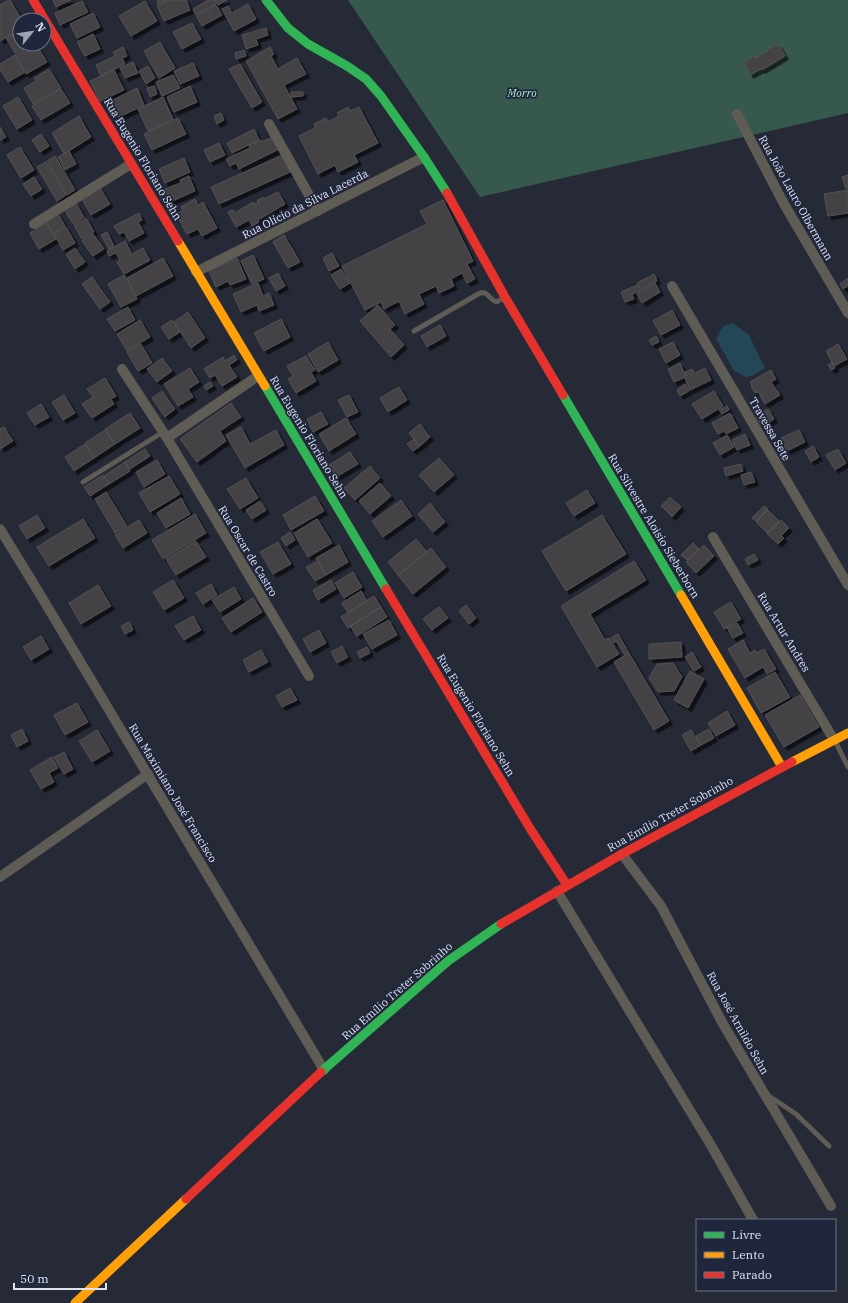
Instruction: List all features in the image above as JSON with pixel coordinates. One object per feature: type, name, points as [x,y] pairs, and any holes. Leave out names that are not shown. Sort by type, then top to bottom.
[{"type":"street","name":"Rua Eugenio Floriano Sehn","points":[[33,0],[531,830],[567,885]]},
{"type":"street","name":"Rua Silvestre Aloisio Sieberborn","points":[[266,0],[288,28],[308,44],[347,66],[366,79],[381,96],[424,156],[447,193],[504,297],[782,767]]},
{"type":"street","name":"Rua João Lauro Olbermann","points":[[737,114],[784,204],[848,313]]},
{"type":"street","points":[[269,124],[318,210]]},
{"type":"street","name":"Rua Olício da Silva Lacerda","points":[[196,272],[424,156]]},
{"type":"street","points":[[34,224],[131,164]]},
{"type":"street","name":"Travessa Sete","points":[[672,286],[848,585]]},
{"type":"street","name":"Rua Oscar de Castro","points":[[122,369],[165,435],[309,676]]},
{"type":"street","points":[[165,435],[258,376]]},
{"type":"street","name":"Rua Maximiano José Francisco","points":[[0,529],[324,1070]]},
{"type":"street","name":"Rua Artur Andres","points":[[713,537],[834,740]]},
{"type":"street","name":"Rua Emílio Treter Sobrinho","points":[[76,1303],[324,1070],[448,961],[494,928],[567,885],[782,767],[848,733]]},
{"type":"street","points":[[0,877],[148,774]]},
{"type":"street","name":"Rua José Arnildo Sehn","points":[[622,854],[661,906],[724,1024],[830,1206]]},
{"type":"street","points":[[557,891],[712,1147],[751,1219]]},
{"type":"lane","points":[[414,331],[480,293],[487,293],[496,302],[504,297]]},
{"type":"lane","points":[[83,482],[165,435]]},
{"type":"lane","points":[[834,740],[848,767]]},
{"type":"lane","points":[[763,1092],[796,1114],[829,1146]]},
{"type":"green space","name":"Morro","points":[[348,0],[848,0],[848,113],[480,197]]},
{"type":"water","points":[[733,323],[749,335],[765,368],[752,376],[746,377],[734,371],[716,339],[723,326]]},
{"type":"building","points":[[10,0],[17,12],[12,12],[12,34],[0,41],[0,5]]},
{"type":"building","points":[[53,0],[71,0],[56,7]]},
{"type":"building","points":[[157,0],[167,0],[158,4]]},
{"type":"building","points":[[170,0],[186,0],[190,10],[164,21],[157,5]]},
{"type":"building","points":[[208,0],[214,0],[216,4],[196,15],[193,9]]},
{"type":"building","points":[[215,0],[227,0],[218,5]]},
{"type":"building","points":[[82,1],[88,12],[60,25],[55,13]]},
{"type":"building","points":[[145,1],[157,21],[131,36],[119,16]]},
{"type":"building","points":[[248,4],[256,19],[234,31],[222,9],[228,6],[232,13]]},
{"type":"building","points":[[216,5],[222,15],[202,26],[196,16]]},
{"type":"building","points":[[93,13],[100,27],[77,38],[70,24]]},
{"type":"building","points":[[192,23],[201,39],[182,49],[173,32]]},
{"type":"building","points":[[266,28],[268,35],[256,39],[258,45],[246,49],[242,35]]},
{"type":"building","points":[[93,34],[100,49],[85,56],[77,42]]},
{"type":"building","points":[[12,35],[12,48],[6,38]]},
{"type":"building","points":[[160,42],[175,68],[159,78],[144,51]]},
{"type":"building","points":[[778,44],[785,56],[762,70],[761,69],[750,75],[744,62],[754,56],[755,58]]},
{"type":"building","points":[[123,47],[127,56],[122,58],[125,64],[101,76],[96,65],[115,56],[113,52]]},
{"type":"building","points":[[270,47],[274,54],[271,56],[278,69],[297,58],[306,74],[284,85],[297,109],[278,119],[246,61]]},
{"type":"building","points":[[244,50],[246,56],[236,59],[235,53]]},
{"type":"building","points":[[20,52],[41,52],[47,62],[26,74],[15,55]]},
{"type":"building","points":[[15,55],[25,72],[8,82],[0,69],[0,64]]},
{"type":"building","points":[[133,62],[138,73],[125,78],[120,68]]},
{"type":"building","points":[[193,63],[199,76],[180,84],[174,71]]},
{"type":"building","points":[[240,64],[262,102],[252,108],[229,69]]},
{"type":"building","points":[[148,66],[155,78],[146,84],[139,71]]},
{"type":"building","points":[[49,69],[61,88],[33,104],[24,88],[36,81],[34,78]]},
{"type":"building","points":[[114,70],[124,90],[100,101],[90,81]]},
{"type":"building","points":[[173,75],[180,88],[162,96],[156,82]]},
{"type":"building","points":[[154,86],[157,94],[150,97],[147,88]]},
{"type":"building","points":[[190,86],[197,102],[174,112],[167,97]]},
{"type":"building","points":[[137,88],[144,105],[119,117],[111,101]]},
{"type":"building","points":[[61,89],[70,103],[41,120],[32,106]]},
{"type":"building","points":[[291,92],[303,92],[303,96],[291,97]]},
{"type":"building","points":[[18,97],[32,120],[17,129],[3,106]]},
{"type":"building","points":[[163,97],[173,119],[148,131],[138,109]]},
{"type":"building","points":[[348,107],[350,111],[359,107],[378,143],[354,155],[358,162],[338,172],[335,165],[318,174],[299,136],[315,128],[314,124],[326,118],[328,122],[339,116],[337,113]]},
{"type":"building","points":[[221,113],[224,120],[217,124],[214,116]]},
{"type":"building","points":[[79,116],[91,137],[64,154],[52,133]]},
{"type":"building","points":[[178,118],[186,134],[152,150],[144,134]]},
{"type":"building","points":[[0,127],[6,137],[0,140]]},
{"type":"building","points":[[254,129],[259,140],[232,153],[227,143]]},
{"type":"building","points":[[41,134],[49,146],[40,152],[32,140]]},
{"type":"building","points":[[273,137],[279,149],[239,169],[236,163],[230,166],[226,159],[250,148],[249,145],[261,140],[262,142]]},
{"type":"building","points":[[219,143],[225,155],[210,162],[204,150]]},
{"type":"building","points":[[20,147],[34,170],[21,178],[7,155]]},
{"type":"building","points":[[69,151],[76,164],[65,170],[58,157]]},
{"type":"building","points":[[283,155],[290,172],[219,204],[211,187]]},
{"type":"building","points":[[55,156],[75,190],[67,195],[47,161]]},
{"type":"building","points":[[184,158],[190,172],[165,183],[159,169]]},
{"type":"building","points":[[46,162],[66,195],[57,201],[37,167]]},
{"type":"building","points":[[848,175],[848,188],[846,189],[842,177]]},
{"type":"building","points":[[189,176],[195,191],[170,202],[165,189],[181,183],[180,180]]},
{"type":"building","points":[[34,177],[42,189],[31,196],[23,184]]},
{"type":"building","points":[[100,188],[110,204],[91,215],[82,199]]},
{"type":"building","points":[[848,190],[848,213],[828,216],[824,194]]},
{"type":"building","points":[[278,192],[285,204],[258,220],[259,222],[252,226],[249,220],[236,227],[228,212],[233,210],[235,213],[253,202],[255,204],[258,203],[257,201],[263,197],[264,199]]},
{"type":"building","points":[[195,199],[198,205],[203,202],[217,228],[202,236],[198,229],[187,234],[176,214],[183,211],[181,207]]},
{"type":"building","points":[[443,200],[473,261],[467,264],[475,279],[467,283],[462,273],[451,279],[454,286],[439,293],[436,286],[419,294],[424,304],[405,314],[399,301],[384,309],[381,302],[365,310],[342,266],[427,224],[420,211]]},
{"type":"building","points":[[76,203],[84,217],[73,224],[64,209]]},
{"type":"building","points":[[139,213],[142,220],[138,222],[144,233],[129,241],[124,232],[119,234],[114,226]]},
{"type":"building","points":[[58,214],[65,226],[53,234],[46,221]]},
{"type":"building","points":[[86,218],[94,232],[82,239],[74,225]]},
{"type":"building","points":[[46,223],[56,239],[39,249],[30,233]]},
{"type":"building","points":[[66,227],[75,243],[63,250],[54,234]]},
{"type":"building","points":[[107,232],[114,246],[109,249],[101,235]]},
{"type":"building","points":[[93,234],[104,249],[93,256],[82,241]]},
{"type":"building","points":[[284,235],[300,262],[288,268],[273,242]]},
{"type":"building","points":[[125,241],[132,254],[143,248],[150,260],[124,274],[117,262],[120,260],[116,253],[109,256],[107,251]]},
{"type":"building","points":[[75,248],[85,262],[75,269],[66,254]]},
{"type":"building","points":[[332,253],[339,266],[329,271],[323,258]]},
{"type":"building","points":[[253,255],[264,279],[252,284],[241,261]]},
{"type":"building","points":[[163,258],[173,276],[136,296],[127,278]]},
{"type":"building","points":[[237,258],[246,279],[230,285],[228,281],[216,287],[209,271]]},
{"type":"building","points":[[341,269],[350,283],[340,289],[331,275]]},
{"type":"building","points":[[278,273],[285,286],[276,291],[269,278]]},
{"type":"building","points":[[654,274],[657,281],[641,290],[637,283]]},
{"type":"building","points":[[124,275],[137,299],[121,307],[108,284]]},
{"type":"building","points":[[92,277],[110,302],[100,309],[82,284]]},
{"type":"building","points":[[848,278],[848,286],[843,289],[840,284]]},
{"type":"building","points":[[258,283],[263,296],[269,293],[274,305],[259,311],[257,305],[241,312],[233,294]]},
{"type":"building","points":[[655,283],[660,292],[642,303],[637,294]]},
{"type":"building","points":[[637,285],[640,291],[632,294],[634,299],[625,302],[621,292]]},
{"type":"building","points":[[378,305],[395,325],[390,329],[404,345],[391,357],[360,321]]},
{"type":"building","points":[[128,307],[135,320],[115,331],[107,319]]},
{"type":"building","points":[[672,310],[680,325],[661,335],[653,321]]},
{"type":"building","points":[[188,312],[205,338],[191,348],[174,322]]},
{"type":"building","points":[[281,319],[290,337],[264,351],[254,333]]},
{"type":"building","points":[[140,320],[150,337],[127,351],[117,334]]},
{"type":"building","points":[[172,320],[180,332],[169,339],[161,327]]},
{"type":"building","points":[[440,325],[446,336],[427,347],[421,336]]},
{"type":"building","points":[[656,336],[659,342],[652,345],[649,340]]},
{"type":"building","points":[[328,342],[338,360],[318,372],[308,354]]},
{"type":"building","points":[[673,342],[680,355],[666,363],[659,349]]},
{"type":"building","points":[[141,344],[152,363],[138,371],[127,352]]},
{"type":"building","points":[[838,344],[847,359],[834,366],[826,351]]},
{"type":"building","points":[[234,355],[237,360],[229,365],[237,377],[222,386],[215,375],[210,378],[204,369],[223,357],[225,361]]},
{"type":"building","points":[[306,356],[315,370],[311,372],[316,381],[296,393],[288,379],[293,376],[287,366]]},
{"type":"building","points":[[162,358],[172,371],[157,382],[147,369]]},
{"type":"building","points":[[832,362],[835,368],[831,370],[828,365]]},
{"type":"building","points":[[680,363],[686,377],[674,382],[668,369]]},
{"type":"building","points":[[190,368],[199,382],[188,389],[193,397],[178,406],[164,384]]},
{"type":"building","points":[[705,368],[711,380],[690,390],[685,378]]},
{"type":"building","points":[[692,369],[694,372],[686,376],[685,372]]},
{"type":"building","points":[[771,370],[776,379],[771,382],[780,395],[765,404],[758,392],[755,393],[750,382]]},
{"type":"building","points":[[105,378],[116,396],[111,399],[114,404],[92,418],[82,404],[93,397],[87,389]]},
{"type":"building","points":[[210,382],[213,386],[206,390],[204,386]]},
{"type":"building","points":[[685,384],[689,391],[680,396],[677,390]]},
{"type":"building","points":[[399,387],[407,400],[388,412],[380,398]]},
{"type":"building","points":[[162,391],[175,409],[165,417],[152,398]]},
{"type":"building","points":[[714,391],[723,406],[702,419],[692,404]]},
{"type":"building","points":[[64,395],[75,413],[63,420],[52,402]]},
{"type":"building","points":[[349,395],[358,412],[347,417],[338,400]]},
{"type":"building","points":[[231,403],[241,417],[220,431],[226,441],[197,462],[180,439]]},
{"type":"building","points":[[41,404],[49,417],[35,425],[27,413]]},
{"type":"building","points":[[727,406],[729,410],[722,414],[719,410]]},
{"type":"building","points":[[768,409],[774,419],[762,426],[756,417]]},
{"type":"building","points":[[321,412],[328,424],[313,432],[307,419]]},
{"type":"building","points":[[130,413],[140,428],[115,444],[105,429]]},
{"type":"building","points":[[730,413],[738,428],[726,434],[724,431],[718,434],[712,423]]},
{"type":"building","points":[[346,418],[356,434],[329,451],[319,434]]},
{"type":"building","points":[[420,424],[430,437],[420,446],[409,433]]},
{"type":"building","points":[[4,427],[13,441],[0,449],[0,429]]},
{"type":"building","points":[[241,427],[250,444],[276,430],[284,445],[245,468],[226,435]]},
{"type":"building","points":[[105,430],[115,444],[94,458],[85,443]]},
{"type":"building","points":[[799,430],[805,442],[787,451],[781,438]]},
{"type":"building","points":[[745,434],[750,445],[737,450],[732,440]]},
{"type":"building","points":[[727,435],[734,447],[720,455],[713,443]]},
{"type":"building","points":[[414,439],[420,446],[413,451],[407,444]]},
{"type":"building","points":[[85,444],[94,458],[74,471],[65,457]]},
{"type":"building","points":[[813,446],[819,457],[811,462],[805,451]]},
{"type":"building","points":[[145,449],[150,456],[130,469],[125,462]]},
{"type":"building","points":[[838,449],[846,463],[835,470],[826,455]]},
{"type":"building","points":[[350,452],[358,464],[336,477],[329,465]]},
{"type":"building","points":[[439,458],[454,475],[434,492],[419,475]]},
{"type":"building","points":[[157,460],[165,474],[144,487],[136,472]]},
{"type":"building","points":[[125,462],[130,471],[109,484],[104,476]]},
{"type":"building","points":[[741,464],[743,471],[726,476],[724,468]]},
{"type":"building","points":[[370,466],[380,478],[355,500],[344,488]]},
{"type":"building","points":[[751,472],[755,482],[744,485],[741,475]]},
{"type":"building","points":[[103,475],[109,484],[90,496],[84,487]]},
{"type":"building","points":[[169,476],[180,494],[150,512],[139,493]]},
{"type":"building","points":[[246,478],[258,498],[240,509],[227,489]]},
{"type":"building","points":[[380,483],[391,496],[370,514],[359,501]]},
{"type":"building","points":[[587,490],[595,503],[574,516],[566,503]]},
{"type":"building","points":[[106,492],[127,526],[115,533],[95,499]]},
{"type":"building","points":[[315,496],[324,511],[291,530],[283,515]]},
{"type":"building","points":[[670,497],[681,507],[672,517],[661,506]]},
{"type":"building","points":[[181,498],[190,514],[166,528],[157,513]]},
{"type":"building","points":[[401,500],[412,516],[383,537],[372,521]]},
{"type":"building","points":[[260,501],[266,510],[252,519],[246,510]]},
{"type":"building","points":[[430,503],[445,522],[433,532],[418,514]]},
{"type":"building","points":[[764,506],[768,509],[756,521],[752,518]]},
{"type":"building","points":[[768,510],[779,521],[767,533],[756,522]]},
{"type":"building","points":[[195,514],[206,533],[163,559],[152,540]]},
{"type":"building","points":[[37,515],[45,528],[27,539],[19,526]]},
{"type":"building","points":[[602,515],[626,554],[566,591],[542,551]]},
{"type":"building","points":[[83,519],[95,538],[49,566],[37,547]]},
{"type":"building","points":[[317,519],[332,543],[308,557],[294,533]]},
{"type":"building","points":[[139,520],[147,533],[123,548],[115,535]]},
{"type":"building","points":[[781,520],[789,528],[781,536],[784,538],[778,544],[767,534]]},
{"type":"building","points":[[290,532],[295,540],[286,546],[281,538]]},
{"type":"building","points":[[416,539],[427,552],[398,575],[388,562]]},
{"type":"building","points":[[196,541],[206,557],[176,575],[166,559]]},
{"type":"building","points":[[278,542],[291,564],[273,574],[260,552]]},
{"type":"building","points":[[693,543],[699,549],[687,560],[681,555]]},
{"type":"building","points":[[339,545],[348,562],[326,575],[316,558]]},
{"type":"building","points":[[704,545],[714,556],[696,573],[686,562]]},
{"type":"building","points":[[431,548],[446,567],[413,594],[398,575]]},
{"type":"building","points":[[754,554],[758,560],[748,565],[745,559]]},
{"type":"building","points":[[318,561],[326,575],[315,581],[306,567]]},
{"type":"building","points":[[634,561],[646,580],[590,614],[605,640],[609,638],[619,654],[597,667],[561,606]]},
{"type":"building","points":[[353,572],[362,587],[344,598],[335,583]]},
{"type":"building","points":[[173,580],[184,598],[164,610],[153,592]]},
{"type":"building","points":[[331,580],[336,589],[318,600],[313,590]]},
{"type":"building","points":[[211,584],[217,595],[203,604],[196,593]]},
{"type":"building","points":[[98,585],[111,606],[81,624],[69,603]]},
{"type":"building","points":[[234,587],[241,599],[220,612],[212,600]]},
{"type":"building","points":[[361,591],[367,601],[348,613],[342,603]]},
{"type":"building","points":[[374,596],[381,607],[348,628],[341,617]]},
{"type":"building","points":[[253,598],[262,612],[231,632],[222,618]]},
{"type":"building","points":[[731,602],[741,619],[724,629],[714,612]]},
{"type":"building","points":[[466,605],[476,618],[469,624],[459,611]]},
{"type":"building","points":[[381,607],[387,617],[357,636],[350,626]]},
{"type":"building","points":[[439,607],[448,618],[432,630],[423,619]]},
{"type":"building","points":[[193,616],[201,630],[184,640],[175,626]]},
{"type":"building","points":[[389,620],[397,635],[372,649],[363,634]]},
{"type":"building","points":[[129,622],[133,630],[125,634],[121,626]]},
{"type":"building","points":[[737,623],[743,633],[733,638],[727,628]]},
{"type":"building","points":[[319,630],[326,643],[310,652],[303,639]]},
{"type":"building","points":[[618,634],[629,653],[625,655],[616,641],[614,643],[611,638]]},
{"type":"building","points":[[41,636],[49,649],[31,660],[23,647]]},
{"type":"building","points":[[743,640],[750,653],[755,650],[756,653],[764,649],[776,669],[767,674],[763,667],[745,678],[728,649]]},
{"type":"building","points":[[681,642],[682,657],[649,659],[649,644]]},
{"type":"building","points":[[342,646],[348,657],[337,663],[331,652]]},
{"type":"building","points":[[367,647],[370,653],[360,658],[357,652]]},
{"type":"building","points":[[261,650],[268,662],[249,672],[243,660]]},
{"type":"building","points":[[692,652],[701,667],[694,671],[685,657]]},
{"type":"building","points":[[629,653],[669,721],[654,730],[614,662]]},
{"type":"building","points":[[673,663],[682,677],[674,691],[658,692],[649,678],[657,664]]},
{"type":"building","points":[[690,671],[704,679],[688,708],[674,700]]},
{"type":"building","points":[[775,672],[790,697],[761,713],[747,688]]},
{"type":"building","points":[[290,688],[297,700],[282,707],[276,696]]},
{"type":"building","points":[[800,695],[819,727],[784,747],[765,715]]},
{"type":"building","points":[[77,703],[88,722],[65,735],[54,715]]},
{"type":"building","points":[[727,711],[735,725],[716,736],[708,723]]},
{"type":"building","points":[[22,729],[28,741],[17,747],[11,735]]},
{"type":"building","points":[[709,729],[714,738],[701,745],[696,736]]},
{"type":"building","points":[[97,730],[110,751],[92,762],[79,741]]},
{"type":"building","points":[[691,730],[701,745],[691,751],[682,735]]},
{"type":"building","points":[[64,752],[73,769],[64,774],[54,757]]},
{"type":"building","points":[[52,757],[58,768],[49,773],[54,782],[41,789],[30,770]]},
{"type":"traffic: fast","points":[[266,0],[288,28],[308,44],[347,66],[366,79],[381,96],[424,157],[447,193]]},
{"type":"traffic: fast","points":[[265,386],[386,589]]},
{"type":"traffic: fast","points":[[563,395],[681,595]]},
{"type":"traffic: fast","points":[[321,1072],[448,961],[501,924]]},
{"type":"traffic: slow","points":[[178,241],[265,386]]},
{"type":"traffic: slow","points":[[681,595],[782,767]]},
{"type":"traffic: slow","points":[[792,762],[848,733]]},
{"type":"traffic: slow","points":[[75,1303],[186,1199]]},
{"type":"traffic: jam","points":[[33,0],[178,241]]},
{"type":"traffic: jam","points":[[447,193],[505,297],[563,395]]},
{"type":"traffic: jam","points":[[386,589],[531,830],[567,885]]},
{"type":"traffic: jam","points":[[501,924],[622,854],[792,762]]},
{"type":"traffic: jam","points":[[186,1199],[321,1072]]}]
